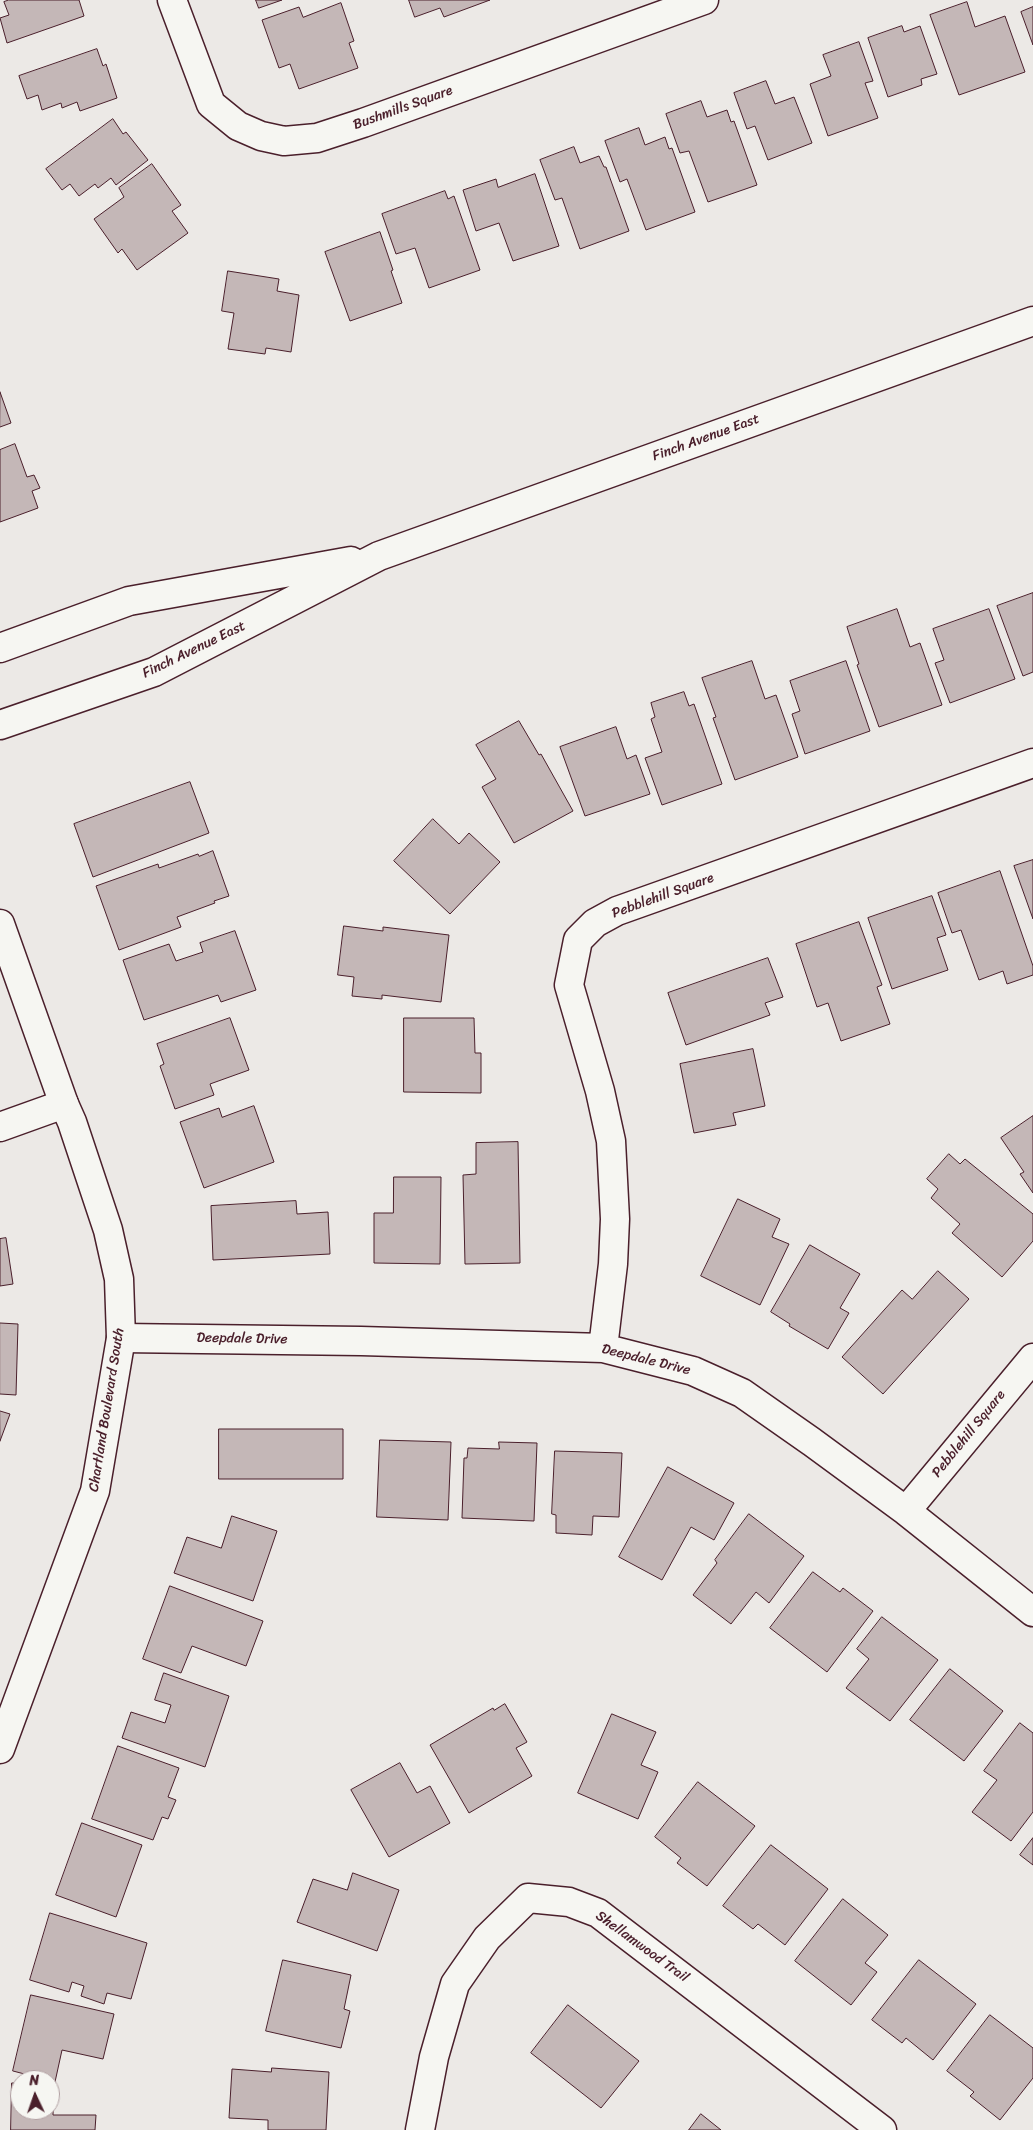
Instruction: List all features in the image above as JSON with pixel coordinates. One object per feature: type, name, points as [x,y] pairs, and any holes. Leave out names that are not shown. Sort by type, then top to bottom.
[{"type":"street","name":"Bushmills Square","points":[[172,0],[211,104],[238,126],[261,136],[284,141],[317,138],[363,124],[704,0]]},
{"type":"street","name":"Finch Avenue East","points":[[0,725],[154,672],[379,556],[1033,321]]},
{"type":"street","name":"Finch Avenue East","points":[[0,648],[129,601],[379,556]]},
{"type":"street","name":"Pebblehill Square","points":[[602,1348],[613,1264],[615,1219],[611,1140],[600,1091],[569,986],[578,940],[595,923],[617,912],[1033,763]]},
{"type":"street","name":"Chartland Boulevard South","points":[[0,924],[72,1122],[108,1230],[120,1280],[121,1338],[95,1492],[0,1749]]},
{"type":"street","points":[[0,1127],[64,1104]]},
{"type":"street","name":"Deepdale Drive","points":[[121,1338],[361,1341],[602,1348],[693,1371],[742,1393],[906,1510],[1033,1612]]},
{"type":"street","name":"Pebblehill Square","points":[[906,1510],[1033,1358]]},
{"type":"street","name":"Shellamwood Trail","points":[[420,2130],[434,2057],[455,1984],[487,1938],[528,1898],[570,1902],[598,1913],[882,2130]]},
{"type":"building","points":[[9,0],[79,0],[84,16],[7,43],[0,18],[9,15],[4,2]]},
{"type":"building","points":[[256,0],[282,0],[259,8]]},
{"type":"building","points":[[409,0],[490,0],[444,17],[440,8],[415,17]]},
{"type":"building","points":[[967,2],[975,27],[1005,16],[1025,72],[959,95],[930,15]]},
{"type":"building","points":[[341,3],[354,41],[349,43],[358,68],[299,89],[290,64],[279,68],[262,20],[299,7],[303,17]]},
{"type":"building","points":[[1033,7],[1033,45],[1021,12]]},
{"type":"building","points":[[902,26],[904,32],[920,26],[937,74],[921,79],[922,85],[888,97],[868,38]]},
{"type":"building","points":[[859,42],[873,81],[865,83],[878,118],[828,136],[810,84],[831,76],[823,55]]},
{"type":"building","points":[[97,49],[103,66],[106,64],[117,98],[80,111],[77,102],[62,108],[61,103],[42,110],[38,95],[27,99],[19,76]]},
{"type":"building","points":[[766,81],[775,104],[794,97],[812,143],[768,160],[755,126],[747,129],[734,93]]},
{"type":"building","points":[[701,101],[707,117],[727,110],[731,122],[734,121],[757,185],[708,202],[689,151],[680,153],[666,114]]},
{"type":"building","points":[[113,119],[123,134],[126,132],[148,160],[116,185],[111,178],[98,188],[95,184],[79,196],[70,184],[62,190],[46,169]]},
{"type":"building","points":[[639,128],[645,145],[665,137],[669,149],[672,148],[695,212],[646,230],[627,179],[620,182],[605,141]]},
{"type":"building","points":[[574,147],[580,163],[599,156],[604,167],[606,167],[629,231],[580,249],[562,198],[555,200],[540,160]]},
{"type":"building","points":[[152,164],[181,205],[172,211],[188,233],[137,270],[122,249],[118,253],[94,219],[124,197],[119,188]]},
{"type":"building","points":[[535,174],[559,246],[513,261],[499,223],[476,231],[463,190],[496,179],[498,187]]},
{"type":"building","points":[[445,191],[448,199],[454,196],[480,270],[429,288],[415,248],[396,254],[382,214]]},
{"type":"building","points":[[380,232],[402,303],[350,321],[325,252]]},
{"type":"building","points":[[228,271],[279,279],[277,291],[299,295],[291,352],[266,348],[265,354],[228,349],[234,313],[222,311]]},
{"type":"building","points":[[0,392],[11,423],[0,427]]},
{"type":"building","points":[[15,444],[27,477],[34,475],[40,488],[32,491],[38,508],[0,522],[0,450]]},
{"type":"building","points":[[1033,593],[1033,672],[1023,676],[997,606]]},
{"type":"building","points":[[897,609],[910,647],[920,643],[942,705],[879,727],[857,665],[859,664],[847,627]]},
{"type":"building","points":[[989,609],[1015,679],[950,703],[935,663],[944,660],[933,629]]},
{"type":"building","points":[[752,661],[765,699],[776,695],[798,757],[735,780],[713,718],[716,717],[702,678]]},
{"type":"building","points":[[846,661],[870,731],[805,754],[792,714],[800,711],[790,681]]},
{"type":"building","points":[[684,692],[689,706],[694,704],[722,784],[662,805],[645,758],[662,752],[651,719],[655,717],[651,703]]},
{"type":"building","points":[[519,721],[539,755],[541,754],[573,811],[514,843],[482,787],[496,779],[476,745]]},
{"type":"building","points":[[616,727],[627,759],[636,755],[650,794],[585,816],[560,747]]},
{"type":"building","points":[[190,782],[209,833],[93,877],[74,824]]},
{"type":"building","points":[[433,819],[459,844],[469,833],[500,862],[450,914],[394,861]]},
{"type":"building","points":[[213,851],[229,896],[177,917],[181,927],[119,950],[96,886],[158,864],[159,868],[198,854],[199,856]]},
{"type":"building","points":[[1033,860],[1033,919],[1014,866]]},
{"type":"building","points":[[1000,871],[1033,966],[1033,975],[1007,984],[1003,971],[979,980],[961,930],[952,933],[938,893]]},
{"type":"building","points":[[932,896],[946,935],[937,938],[948,970],[892,989],[868,918]]},
{"type":"building","points":[[859,922],[882,985],[877,987],[890,1024],[841,1041],[828,1003],[817,1007],[796,944]]},
{"type":"building","points":[[344,926],[383,931],[383,927],[449,935],[441,1002],[382,995],[382,999],[352,996],[354,977],[338,975]]},
{"type":"building","points":[[235,931],[256,990],[221,1002],[218,995],[144,1020],[123,960],[169,944],[176,961],[203,952],[200,943]]},
{"type":"building","points":[[768,958],[783,997],[765,1003],[770,1015],[686,1045],[668,993]]},
{"type":"building","points":[[230,1018],[249,1070],[210,1084],[214,1095],[175,1109],[160,1066],[164,1064],[157,1044]]},
{"type":"building","points":[[404,1018],[474,1018],[475,1053],[481,1053],[481,1093],[404,1092]]},
{"type":"building","points":[[753,1049],[765,1106],[733,1113],[736,1125],[694,1133],[680,1064]]},
{"type":"building","points":[[254,1106],[274,1162],[204,1188],[180,1122],[219,1108],[222,1117]]},
{"type":"building","points":[[1033,1116],[1033,1193],[1020,1174],[1024,1172],[1001,1138]]},
{"type":"building","points":[[518,1142],[520,1263],[465,1264],[463,1175],[476,1174],[476,1143]]},
{"type":"building","points":[[949,1154],[960,1164],[965,1159],[1033,1214],[1033,1241],[1002,1277],[952,1233],[960,1224],[931,1198],[938,1189],[927,1179]]},
{"type":"building","points":[[394,1177],[441,1177],[440,1264],[374,1263],[374,1213],[393,1213]]},
{"type":"building","points":[[738,1199],[780,1219],[772,1237],[789,1244],[760,1305],[701,1276]]},
{"type":"building","points":[[296,1201],[297,1214],[328,1212],[330,1254],[213,1260],[211,1206]]},
{"type":"building","points":[[6,1238],[13,1284],[0,1286],[0,1239]]},
{"type":"building","points":[[810,1245],[860,1274],[840,1308],[849,1313],[828,1349],[789,1326],[790,1324],[771,1312]]},
{"type":"building","points":[[938,1271],[969,1299],[883,1394],[842,1357],[902,1290],[912,1299]]},
{"type":"building","points":[[0,1323],[18,1324],[16,1395],[0,1394]]},
{"type":"building","points":[[0,1411],[10,1414],[0,1441]]},
{"type":"building","points":[[219,1429],[343,1429],[343,1479],[219,1479]]},
{"type":"building","points":[[380,1440],[451,1442],[448,1520],[377,1517]]},
{"type":"building","points":[[499,1442],[537,1443],[534,1521],[462,1518],[464,1458],[467,1458],[468,1448],[499,1449]]},
{"type":"building","points":[[555,1451],[622,1453],[619,1517],[593,1516],[592,1535],[556,1533],[556,1515],[552,1514]]},
{"type":"building","points":[[668,1467],[734,1503],[714,1540],[691,1527],[662,1580],[619,1557]]},
{"type":"building","points":[[749,1514],[804,1556],[769,1603],[756,1592],[731,1624],[693,1595],[717,1563],[715,1560]]},
{"type":"building","points":[[232,1516],[277,1531],[253,1601],[174,1573],[187,1537],[221,1548]]},
{"type":"building","points":[[813,1572],[840,1592],[843,1588],[873,1611],[827,1672],[770,1628]]},
{"type":"building","points":[[170,1586],[263,1621],[246,1666],[192,1646],[181,1673],[143,1659]]},
{"type":"building","points":[[882,1617],[938,1660],[890,1721],[846,1688],[869,1659],[857,1649]]},
{"type":"building","points":[[950,1669],[1003,1711],[964,1761],[910,1720]]},
{"type":"building","points":[[164,1673],[229,1696],[205,1767],[122,1738],[131,1712],[165,1723],[171,1705],[155,1700]]},
{"type":"building","points":[[505,1704],[527,1742],[516,1748],[532,1776],[469,1813],[430,1745],[493,1708],[494,1710]]},
{"type":"building","points":[[612,1714],[656,1732],[641,1765],[658,1772],[638,1819],[578,1793]]},
{"type":"building","points":[[1020,1723],[1033,1733],[1033,1812],[1011,1841],[972,1812],[997,1780],[984,1771]]},
{"type":"building","points":[[118,1746],[179,1768],[168,1797],[176,1800],[168,1819],[162,1817],[153,1840],[92,1819]]},
{"type":"building","points":[[400,1763],[417,1793],[430,1786],[450,1823],[389,1857],[351,1790]]},
{"type":"building","points":[[698,1782],[755,1826],[707,1886],[677,1863],[681,1858],[655,1837]]},
{"type":"building","points":[[82,1823],[142,1845],[116,1917],[56,1895]]},
{"type":"building","points":[[1033,1838],[1033,1865],[1020,1855]]},
{"type":"building","points":[[771,1845],[828,1889],[785,1945],[758,1924],[753,1929],[723,1906]]},
{"type":"building","points":[[353,1873],[399,1890],[377,1951],[297,1922],[313,1879],[347,1890]]},
{"type":"building","points":[[843,1899],[888,1935],[865,1963],[877,1972],[851,2005],[795,1961]]},
{"type":"building","points":[[50,1913],[147,1943],[131,1999],[107,1993],[104,2004],[81,1996],[84,1986],[72,1982],[69,1992],[30,1980]]},
{"type":"building","points":[[283,1960],[351,1975],[344,2009],[350,2011],[341,2048],[266,2031]]},
{"type":"building","points":[[919,1960],[976,2004],[933,2060],[906,2038],[902,2043],[872,2020]]},
{"type":"building","points":[[31,1995],[114,2014],[103,2059],[62,2050],[58,2070],[13,2070]]},
{"type":"building","points":[[568,2005],[639,2061],[601,2108],[531,2053]]},
{"type":"building","points":[[990,2015],[1033,2048],[1033,2078],[1000,2120],[970,2096],[974,2092],[947,2071]]},
{"type":"building","points":[[272,2068],[329,2072],[326,2130],[268,2130],[268,2120],[229,2118],[232,2069],[271,2072]]},
{"type":"building","points":[[701,2114],[721,2130],[689,2130]]},
{"type":"building","points":[[60,2115],[96,2115],[95,2130],[11,2130],[11,2120],[60,2120]]}]
